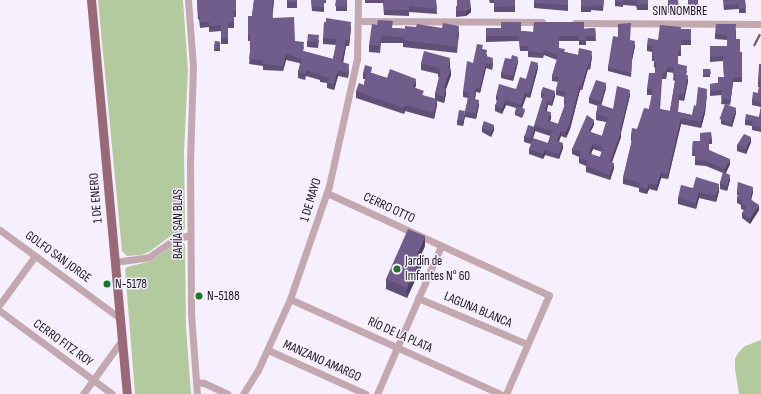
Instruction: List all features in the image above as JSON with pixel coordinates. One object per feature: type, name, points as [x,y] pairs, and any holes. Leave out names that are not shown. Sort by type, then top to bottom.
[{"type":"main road","name":"1 DE ENERO","points":[[91,0],[127,394]]},
{"type":"street","name":"BAHÍA SAN BLAS","points":[[188,0],[192,53],[190,159],[192,328],[198,394]]},
{"type":"street","name":"1 DE MAYO","points":[[243,394],[268,350],[290,299],[327,193],[357,59],[358,0]]},
{"type":"street","points":[[358,21],[551,22]]},
{"type":"street","name":"SIN NOMBRE","points":[[566,22],[761,24]]},
{"type":"street","name":"CERRO OTTO","points":[[327,193],[549,295],[528,344]]},
{"type":"street","name":"GOLFO SAN JORGE","points":[[0,230],[120,318]]},
{"type":"street","points":[[115,262],[150,257],[175,239],[190,235]]},
{"type":"street","points":[[376,394],[441,246]]},
{"type":"street","points":[[0,304],[35,256]]},
{"type":"street","name":"LAGUNA BLANCA","points":[[418,298],[528,344]]},
{"type":"street","name":"RÍO DE LA PLATA","points":[[290,299],[500,394]]},
{"type":"street","name":"CERRO FITZ ROY","points":[[0,311],[112,394]]},
{"type":"street","points":[[83,394],[122,340]]},
{"type":"street","points":[[506,394],[528,344]]},
{"type":"street","name":"MANZANO AMARGO","points":[[268,350],[366,394]]},
{"type":"street","points":[[196,382],[204,383],[228,394]]},
{"type":"green space","points":[[98,0],[183,0],[188,70],[184,151],[185,228],[183,231],[172,235],[149,252],[141,255],[127,256],[122,251]]},
{"type":"green space","points":[[178,242],[183,242],[185,245],[186,327],[191,394],[135,394],[125,269],[127,267],[151,261]]},
{"type":"green space","points":[[761,340],[761,394],[739,394],[735,359],[738,353],[745,346]]},
{"type":"building","points":[[197,0],[236,0],[236,11],[233,11],[234,22],[228,22],[228,38],[221,38],[221,25],[209,26],[209,22],[200,22]]},
{"type":"building","points":[[254,0],[273,0],[273,18],[294,17],[295,41],[304,42],[303,51],[333,59],[337,39],[323,38],[324,22],[326,22],[326,18],[351,22],[349,40],[346,40],[342,62],[349,64],[348,73],[338,70],[334,84],[327,82],[329,78],[320,76],[320,74],[306,70],[305,74],[298,72],[302,59],[286,54],[283,66],[263,64],[263,60],[249,59],[251,43],[250,35],[248,35],[248,16],[252,16]]},
{"type":"building","points":[[288,0],[297,0],[297,2],[288,2]]},
{"type":"building","points":[[311,0],[324,0],[324,7],[312,6]]},
{"type":"building","points":[[336,0],[347,0],[346,7],[335,6]]},
{"type":"building","points":[[384,0],[436,0],[437,9],[409,6],[409,10],[384,10]]},
{"type":"building","points":[[457,0],[470,0],[471,7],[466,11],[456,11]]},
{"type":"building","points":[[494,0],[515,0],[515,6],[494,7]]},
{"type":"building","points":[[534,0],[568,0],[568,5],[534,3]]},
{"type":"building","points":[[581,0],[604,0],[603,6],[591,5],[591,7],[581,6]]},
{"type":"building","points":[[623,0],[623,2],[615,1]]},
{"type":"building","points":[[623,0],[648,0],[648,4],[637,5],[636,1]]},
{"type":"building","points":[[668,0],[678,0],[679,7],[669,8]]},
{"type":"building","points":[[688,0],[698,0],[698,6],[688,7]]},
{"type":"building","points":[[724,0],[745,0],[746,8],[739,8],[739,4],[724,5]]},
{"type":"building","points":[[378,20],[393,21],[392,28],[405,29],[405,26],[416,27],[417,24],[442,28],[443,23],[459,26],[458,35],[456,35],[455,38],[458,38],[457,47],[403,40],[404,37],[381,36],[380,46],[369,45],[372,24],[377,25]]},
{"type":"building","points":[[501,22],[521,22],[521,31],[533,32],[534,22],[584,22],[584,29],[595,28],[596,36],[586,36],[586,40],[579,40],[579,36],[559,36],[559,48],[565,49],[564,52],[578,55],[579,48],[592,51],[590,64],[588,64],[582,85],[580,85],[570,124],[566,132],[561,131],[557,141],[563,143],[559,154],[545,150],[543,154],[529,149],[533,138],[548,143],[552,131],[534,126],[544,93],[541,92],[543,87],[555,91],[552,101],[548,100],[545,111],[551,112],[548,121],[558,124],[564,107],[566,100],[564,100],[565,92],[556,90],[559,77],[552,76],[558,55],[544,50],[543,53],[528,51],[529,46],[520,46],[519,36],[486,36],[486,28],[501,28]]},
{"type":"building","points":[[631,23],[630,40],[635,41],[632,55],[631,73],[608,67],[613,36],[618,37],[618,24]]},
{"type":"building","points":[[716,24],[736,24],[735,39],[740,39],[740,52],[742,52],[742,77],[733,77],[730,100],[721,98],[722,90],[710,91],[710,84],[718,83],[718,77],[724,77],[723,56],[710,57],[710,46],[727,46],[727,35],[715,34]]},
{"type":"building","points":[[660,25],[681,27],[681,29],[691,29],[691,40],[681,40],[681,50],[678,50],[678,64],[687,66],[686,75],[688,75],[684,95],[679,94],[678,112],[692,115],[694,105],[696,106],[698,87],[707,89],[705,108],[701,122],[681,118],[668,174],[661,172],[657,185],[649,183],[647,189],[639,186],[640,183],[623,178],[633,135],[631,135],[632,128],[637,129],[644,108],[649,109],[653,89],[647,89],[649,73],[655,73],[656,62],[654,62],[654,56],[652,55],[653,46],[647,45],[648,38],[658,40]],"holes":[[[667,67],[674,68],[673,75],[676,75],[670,111],[659,109],[662,73],[666,73]]]},
{"type":"building","points":[[308,34],[319,35],[318,42],[307,41]]},
{"type":"building","points":[[759,34],[761,35],[757,42],[755,41]]},
{"type":"building","points":[[215,41],[220,42],[220,48],[214,48]]},
{"type":"building","points":[[477,44],[483,45],[482,49],[487,50],[486,56],[493,58],[492,65],[486,63],[480,88],[476,87],[474,99],[479,100],[476,114],[465,112],[469,93],[463,92],[467,61],[473,63]]},
{"type":"building","points":[[424,51],[450,58],[448,68],[451,69],[444,87],[446,88],[444,97],[435,94],[441,71],[438,70],[439,68],[421,63]]},
{"type":"building","points":[[512,55],[518,57],[513,76],[501,73],[505,58],[511,59]]},
{"type":"building","points":[[531,61],[538,63],[530,93],[526,92],[521,105],[506,100],[502,109],[495,106],[499,97],[496,96],[499,84],[516,89],[520,77],[526,79]]},
{"type":"building","points":[[759,64],[761,64],[761,102],[752,100],[753,92],[758,93],[760,82],[758,82]]},
{"type":"building","points":[[365,65],[372,67],[371,73],[387,78],[390,69],[416,79],[413,87],[424,91],[422,95],[437,99],[434,113],[405,105],[404,108],[356,91],[359,83],[364,85],[366,73],[363,73]]},
{"type":"building","points":[[703,69],[710,69],[711,74],[703,75]]},
{"type":"building","points":[[596,80],[606,83],[601,101],[589,98]]},
{"type":"building","points":[[617,86],[630,90],[621,132],[610,162],[614,163],[610,175],[586,166],[588,161],[579,158],[581,152],[572,149],[587,115],[594,120],[588,131],[602,136],[608,117],[596,114],[598,104],[613,109]],"holes":[[[593,143],[603,147],[600,157],[589,154]]]},
{"type":"building","points":[[725,104],[736,108],[731,123],[720,119]]},
{"type":"building","points":[[517,106],[525,109],[522,115],[515,113]]},
{"type":"building","points":[[761,107],[761,127],[752,125],[753,121],[745,120],[746,114],[759,117]]},
{"type":"building","points":[[459,110],[465,111],[463,121],[457,120]]},
{"type":"building","points":[[484,121],[494,125],[491,132],[482,127]]},
{"type":"building","points":[[528,125],[535,127],[531,138],[525,137]]},
{"type":"building","points":[[711,132],[712,139],[709,139],[709,150],[730,159],[725,169],[706,161],[695,160],[695,151],[692,151],[693,141],[700,141],[700,133]]},
{"type":"building","points":[[744,134],[751,137],[746,149],[737,145]]},
{"type":"building","points":[[723,172],[730,175],[727,186],[720,183]]},
{"type":"building","points":[[696,177],[719,184],[716,196],[699,192],[696,203],[678,198],[681,185],[693,188]]},
{"type":"building","points":[[738,182],[753,187],[750,199],[759,205],[750,219],[742,213],[747,206],[741,204],[742,200],[737,198],[740,190],[737,190]]},
{"type":"building","points":[[408,229],[425,236],[417,253],[422,255],[407,288],[386,279]]},
{"type":"place","name":"Jardín de Imfantes N° 60","points":[[397,269]]},
{"type":"place","name":"N-5178","points":[[107,284]]},
{"type":"place","name":"N-5188","points":[[199,296]]}]
